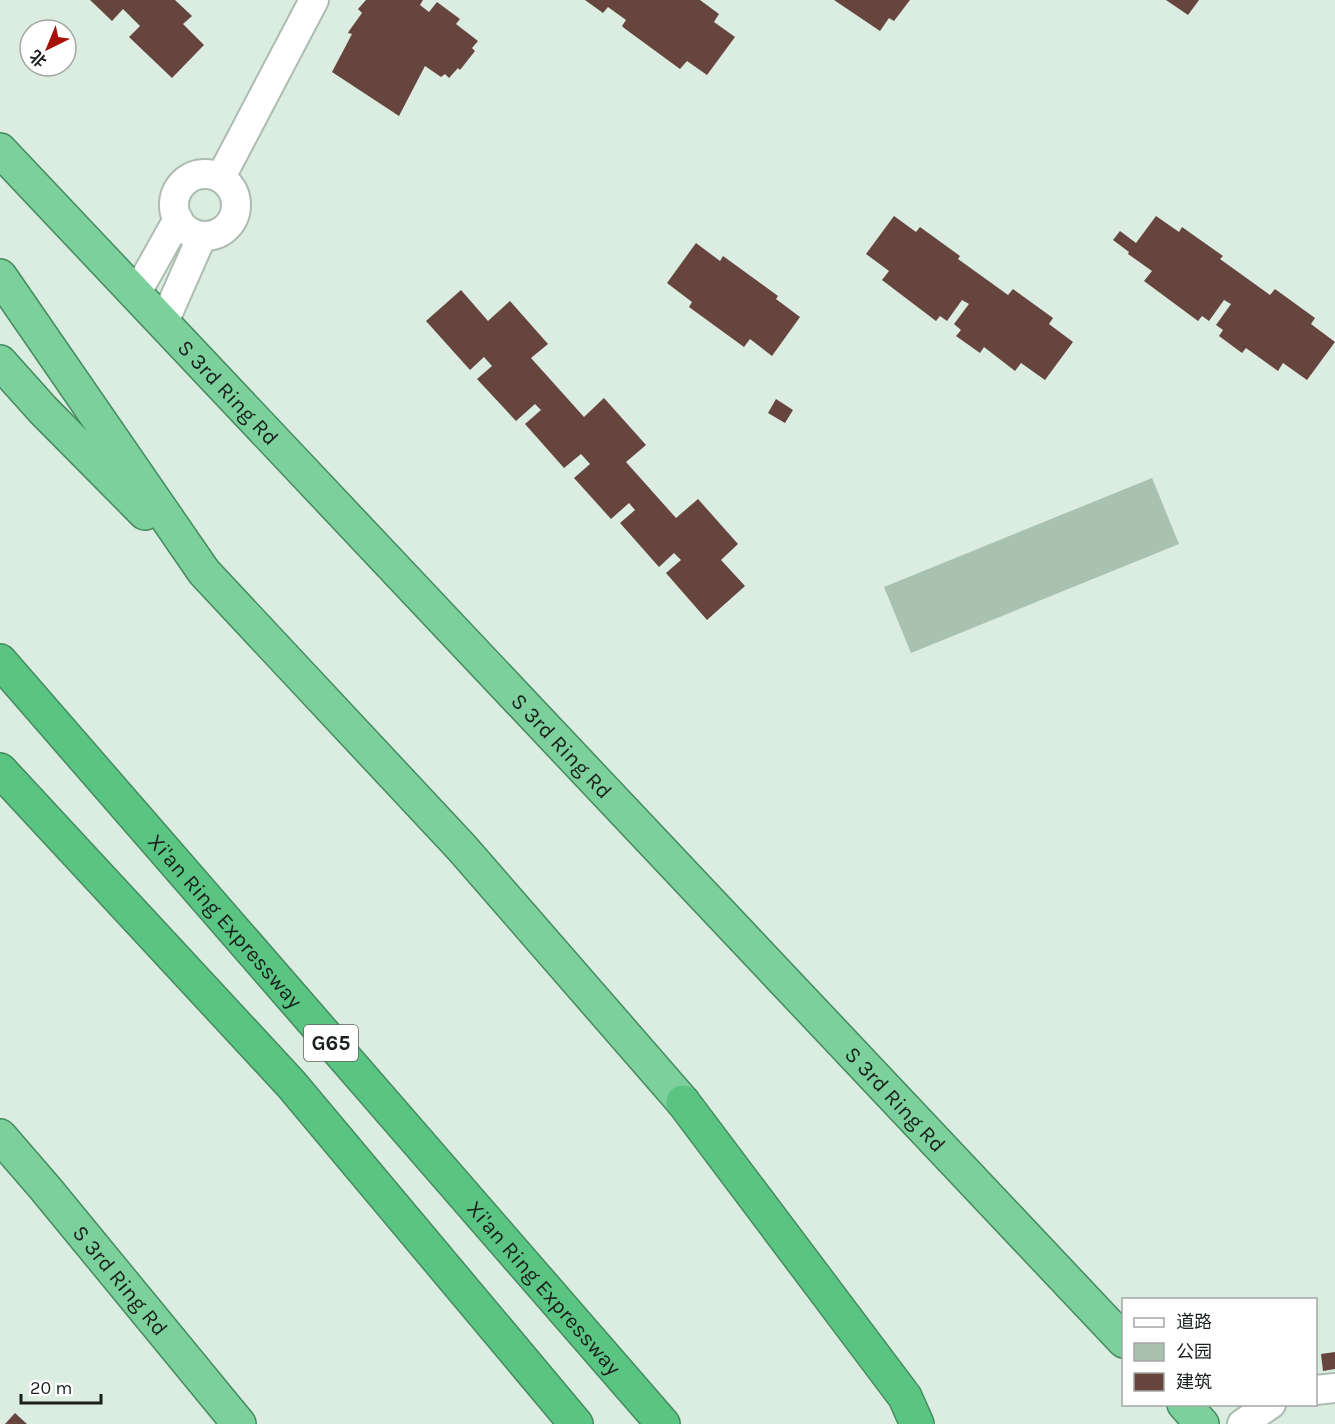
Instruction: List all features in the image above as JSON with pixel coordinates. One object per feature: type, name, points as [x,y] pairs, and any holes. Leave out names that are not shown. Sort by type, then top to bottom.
[{"type":"highway","name":"S 3rd Ring Rd","points":[[0,150],[1122,1339]]},
{"type":"highway","points":[[0,276],[204,572]]},
{"type":"highway","points":[[0,362],[43,411],[204,572],[462,848],[682,1102],[905,1397],[917,1424]]},
{"type":"highway","name":"Xi'an Ring Expressway","points":[[0,661],[663,1424]]},
{"type":"highway","name":"G65","points":[[0,770],[291,1084],[576,1424]]},
{"type":"highway","name":"S 3rd Ring Rd","points":[[0,1136],[240,1424]]},
{"type":"highway","points":[[1186,1406],[1202,1424]]},
{"type":"street","points":[[221,177],[314,0]]},
{"type":"street","points":[[200,174],[221,177],[235,193],[237,204],[235,214],[230,224],[222,231],[202,236],[191,233],[178,219],[175,210],[177,192],[182,183],[190,177],[200,174]]},
{"type":"street","points":[[136,294],[178,219]]},
{"type":"street","points":[[164,322],[202,236]]},
{"type":"street","points":[[1317,1390],[1335,1388]]},
{"type":"street","points":[[1242,1424],[1268,1406]]},
{"type":"green space","points":[[1152,478],[1179,544],[911,653],[884,587]]},
{"type":"building","points":[[90,0],[175,0],[192,16],[183,24],[204,45],[172,78],[129,37],[140,26],[123,9],[112,21]]},
{"type":"building","points":[[366,0],[423,0],[420,5],[429,12],[437,2],[460,19],[456,24],[478,41],[472,48],[475,51],[460,70],[458,68],[449,78],[445,74],[441,77],[425,66],[399,116],[332,72],[352,34],[348,33],[349,31],[362,13],[358,9]]},
{"type":"building","points":[[585,0],[700,0],[719,14],[714,22],[735,37],[707,75],[687,61],[680,69],[624,28],[622,26],[626,20],[608,7],[603,13]]},
{"type":"building","points":[[834,0],[910,0],[894,21],[889,18],[880,31]]},
{"type":"building","points":[[1166,0],[1199,0],[1188,15]]},
{"type":"building","points":[[894,216],[916,232],[920,227],[960,256],[958,259],[1008,295],[1013,289],[1053,318],[1049,324],[1073,342],[1045,380],[1021,363],[1015,371],[984,347],[980,353],[956,336],[961,330],[954,324],[969,304],[962,300],[947,321],[940,316],[936,321],[882,280],[889,271],[866,254]]},
{"type":"building","points":[[1156,216],[1179,232],[1182,227],[1223,256],[1220,259],[1270,295],[1275,289],[1315,318],[1311,324],[1335,342],[1307,380],[1283,363],[1278,371],[1246,348],[1242,353],[1219,336],[1223,330],[1216,325],[1231,304],[1224,300],[1209,321],[1202,316],[1198,321],[1144,281],[1152,271],[1113,240],[1120,231],[1136,243]]},
{"type":"building","points":[[696,243],[720,261],[723,256],[778,296],[776,299],[800,317],[772,356],[750,339],[744,347],[689,307],[692,302],[667,283]]},
{"type":"building","points":[[461,290],[488,321],[510,301],[548,344],[531,358],[584,417],[604,398],[646,445],[626,462],[676,518],[698,499],[738,544],[721,560],[745,586],[707,620],[666,573],[681,560],[674,553],[659,567],[620,523],[635,510],[629,503],[611,519],[574,478],[590,464],[581,454],[564,468],[525,424],[541,410],[535,404],[516,421],[477,379],[492,366],[484,357],[470,370],[426,321]]},
{"type":"building","points":[[776,399],[793,410],[785,423],[768,413]]},
{"type":"building","points":[[1335,1352],[1335,1369],[1323,1371],[1321,1354]]},
{"type":"building","points":[[15,1413],[27,1424],[5,1424]]}]
